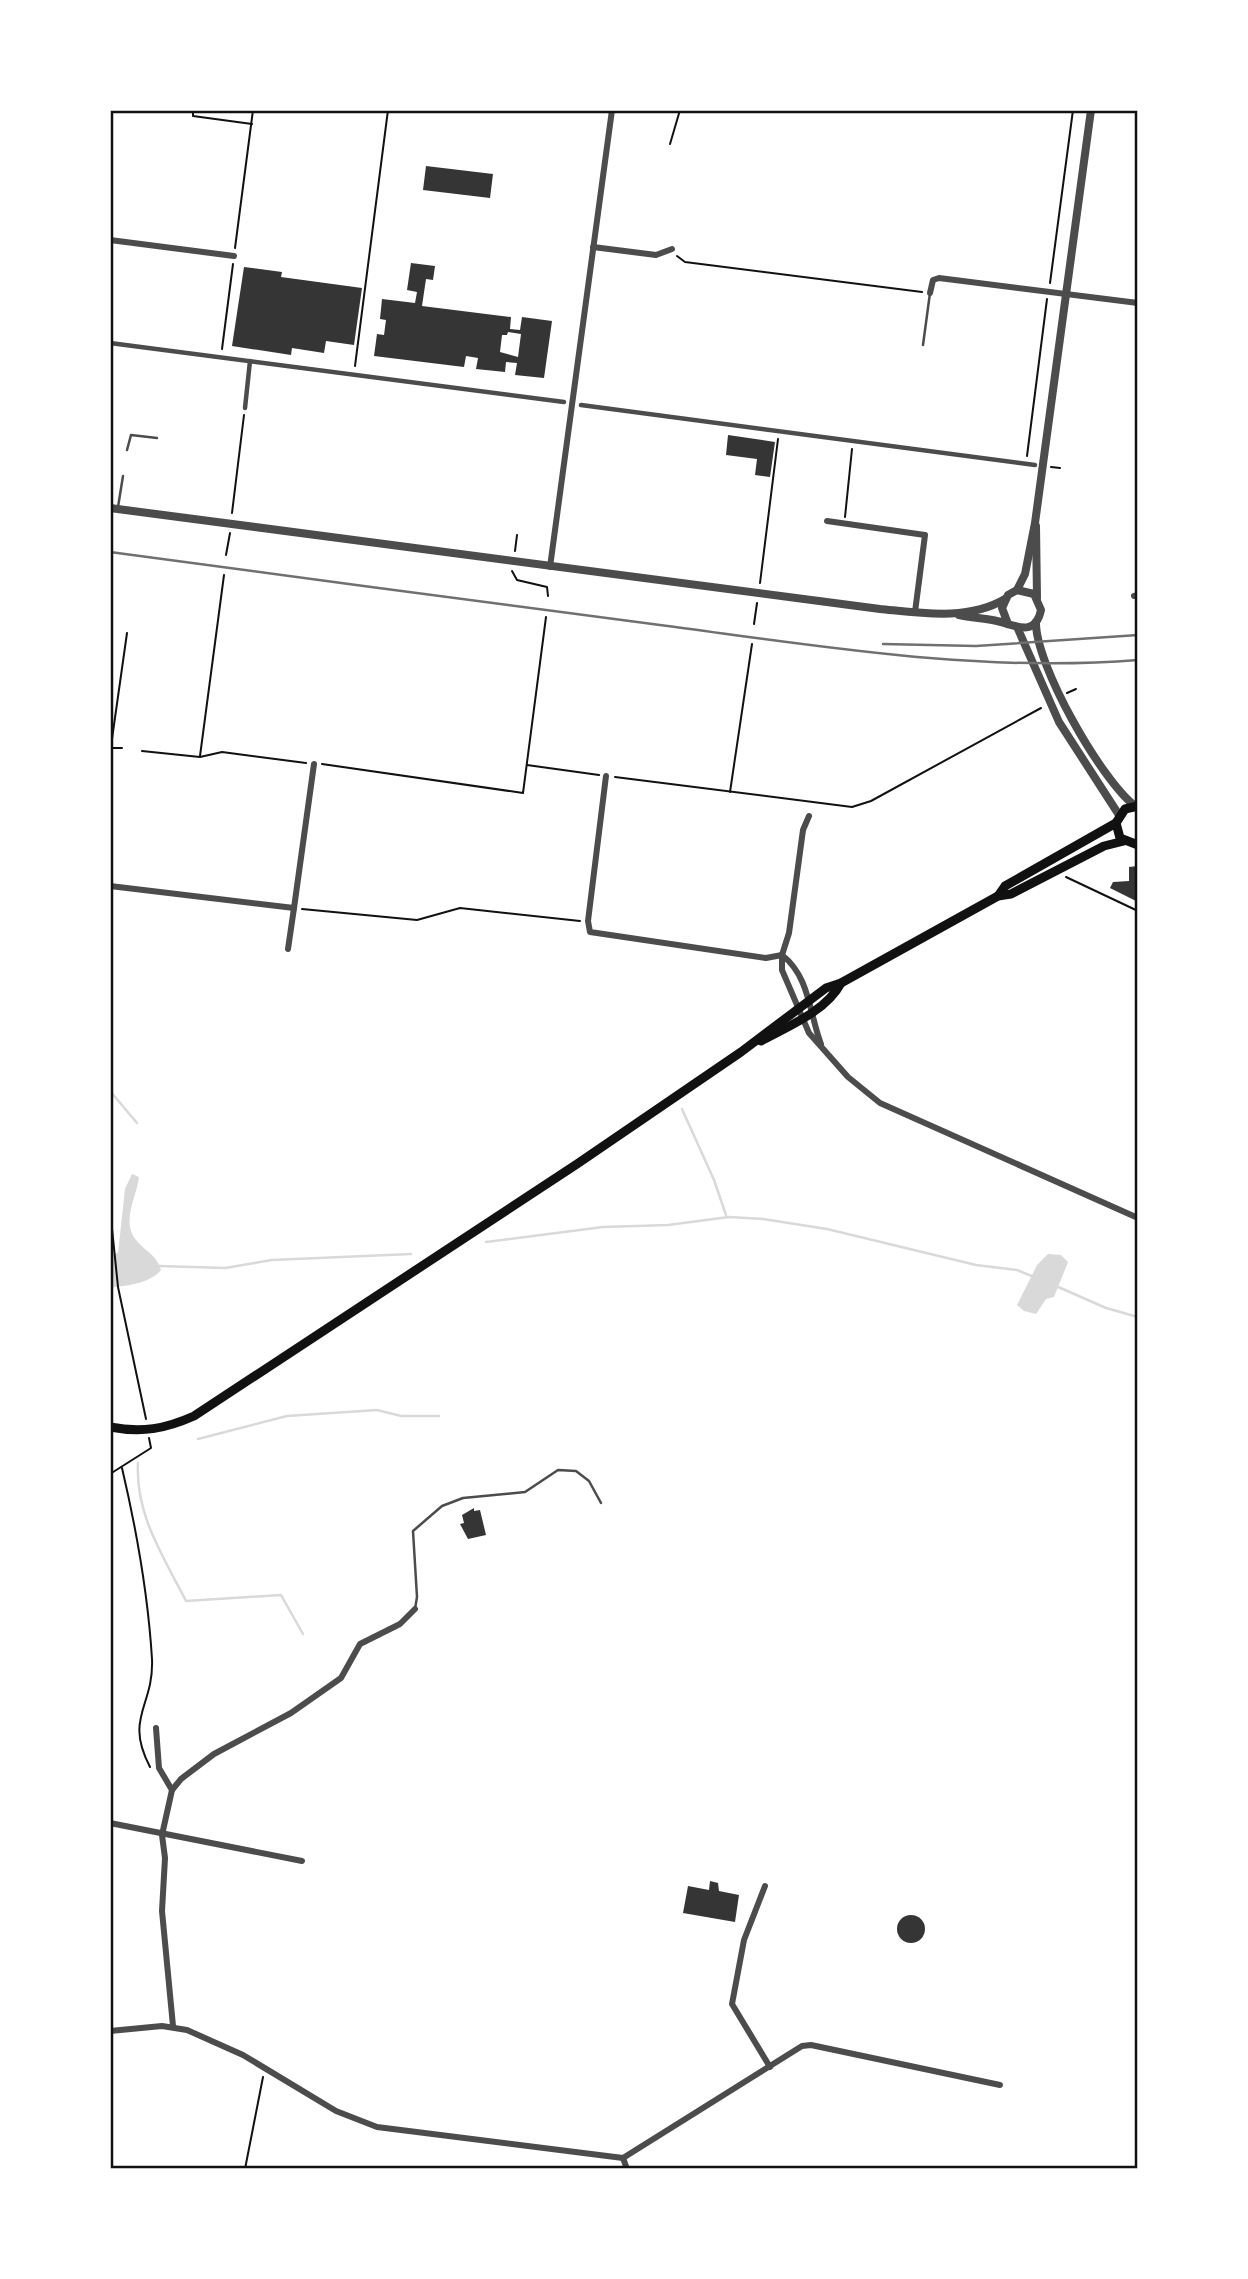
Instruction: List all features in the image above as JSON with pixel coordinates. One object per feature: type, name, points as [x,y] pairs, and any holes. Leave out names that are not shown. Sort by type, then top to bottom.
[{"type":"main road","points":[[998,896],[1005,886],[1136,806]]},
{"type":"main road","points":[[1117,819],[1117,832],[1124,841]]},
{"type":"main road","points":[[110,1427],[148,1431],[167,1428],[194,1416],[741,1052],[826,988],[841,983],[998,896],[1011,894],[1104,846],[1124,841],[1138,845]]},
{"type":"main road","points":[[741,1052],[803,1019],[836,993],[841,983]]},
{"type":"street","points":[[551,567],[612,110]]},
{"type":"street","points":[[949,614],[985,608],[1005,599],[1017,590],[1026,574],[1091,110]]},
{"type":"street","points":[[110,240],[234,256]]},
{"type":"street","points":[[593,247],[656,255],[672,249]]},
{"type":"street","points":[[930,293],[933,280],[939,278],[1138,303]]},
{"type":"street","points":[[110,344],[354,373],[564,402]]},
{"type":"street","points":[[245,408],[250,361]]},
{"type":"street","points":[[581,405],[1035,465]]},
{"type":"street","points":[[113,506],[551,567],[949,614],[1008,624],[1018,629],[1028,628],[1036,622]]},
{"type":"street","points":[[827,521],[925,535],[915,612]]},
{"type":"street","points":[[1035,523],[1039,566],[1037,598],[1041,610],[1036,622],[1037,634],[1060,697],[1084,739],[1120,791],[1136,806]]},
{"type":"street","points":[[1017,590],[1029,592],[1037,598]]},
{"type":"street","points":[[1005,599],[1002,612],[1008,624]]},
{"type":"street","points":[[1018,629],[1049,703],[1117,819]]},
{"type":"street","points":[[288,949],[314,764]]},
{"type":"street","points":[[606,776],[588,930],[596,934],[766,958],[782,954]]},
{"type":"street","points":[[809,816],[803,830],[789,933],[782,954],[782,970],[809,1033],[848,1077],[880,1102],[1138,1218]]},
{"type":"street","points":[[110,886],[294,908]]},
{"type":"street","points":[[782,954],[793,965],[810,999],[822,1046]]},
{"type":"street","points":[[173,2026],[162,1925],[165,1851],[162,1835],[172,1790],[192,1770],[214,1754],[291,1713],[341,1678],[360,1644],[400,1623],[415,1609]]},
{"type":"street","points":[[156,1728],[159,1768],[172,1790]]},
{"type":"street","points":[[110,1823],[302,1860]]},
{"type":"street","points":[[765,1886],[744,1940],[732,2004],[770,2067]]},
{"type":"street","points":[[110,2031],[173,2026],[216,2041],[336,2111],[377,2127],[623,2158],[802,2046],[811,2045],[1000,2085]]},
{"type":"street","points":[[623,2158],[627,2169]]},
{"type":"lane","points":[[923,345],[930,293]]},
{"type":"lane","points":[[127,450],[131,435],[157,438]]},
{"type":"lane","points":[[113,506],[123,476]]},
{"type":"lane","points":[[415,1609],[413,1531],[442,1506],[463,1498],[525,1492],[558,1470],[576,1471],[589,1481],[601,1503]]},
{"type":"path","points":[[193,110],[193,116],[252,124]]},
{"type":"path","points":[[221,357],[253,110]]},
{"type":"path","points":[[354,373],[388,110]]},
{"type":"path","points":[[670,144],[680,110]]},
{"type":"path","points":[[672,249],[685,262],[930,293]]},
{"type":"path","points":[[232,514],[245,408]]},
{"type":"path","points":[[760,584],[779,431]]},
{"type":"path","points":[[844,523],[853,441]]},
{"type":"path","points":[[1051,467],[1060,468]]},
{"type":"path","points":[[226,555],[230,533]]},
{"type":"path","points":[[200,757],[224,575]]},
{"type":"path","points":[[754,624],[758,601]]},
{"type":"path","points":[[142,751],[200,757],[222,752],[523,793],[546,617]]},
{"type":"path","points":[[110,753],[127,633]]},
{"type":"path","points":[[730,793],[752,644]]},
{"type":"path","points":[[1060,697],[1076,689]]},
{"type":"path","points":[[527,765],[852,807],[871,801],[1049,703]]},
{"type":"path","points":[[111,748],[122,748]]},
{"type":"path","points":[[1063,876],[1138,911]]},
{"type":"path","points":[[294,908],[417,920],[460,908],[571,922],[588,921]]},
{"type":"path","points":[[110,1209],[118,1287],[151,1448],[110,1474]]},
{"type":"path","points":[[122,1468],[142,1557],[152,1683],[137,1729],[141,1749],[152,1771]]},
{"type":"path","points":[[245,2169],[263,2076],[268,2069]]},
{"type":"shaded area","points":[[132,1174],[139,1177],[131,1209],[132,1234],[154,1257],[161,1270],[146,1280],[114,1287],[110,1292],[110,1254],[118,1253],[125,1189]]},
{"type":"shaded area","points":[[1048,1254],[1061,1255],[1068,1262],[1054,1297],[1046,1299],[1036,1314],[1024,1311],[1017,1305],[1037,1265]]},
{"type":"building","points":[[426,166],[493,174],[490,198],[423,190]]},
{"type":"building","points":[[411,263],[435,266],[433,280],[426,279],[422,306],[511,317],[510,329],[520,330],[522,317],[552,321],[544,378],[515,375],[517,363],[506,362],[505,372],[476,369],[478,358],[466,356],[464,367],[374,356],[377,334],[384,335],[386,320],[380,319],[382,299],[415,303],[417,292],[407,290]],"holes":[[[508,332],[521,334],[518,357],[500,352],[502,335],[507,335]]]},
{"type":"building","points":[[244,267],[282,272],[281,277],[362,288],[354,345],[326,341],[324,353],[292,348],[291,355],[232,346]]},
{"type":"building","points":[[728,435],[775,442],[770,477],[755,475],[757,459],[726,455]]},
{"type":"building","points":[[1138,866],[1138,902],[1110,888],[1113,882],[1129,881],[1129,867]]},
{"type":"building","points":[[474,1508],[474,1511],[480,1510],[486,1535],[468,1539],[460,1524],[464,1523],[462,1515]]},
{"type":"building","points":[[710,1881],[718,1883],[719,1891],[739,1895],[735,1922],[683,1913],[688,1886],[709,1890]]},
{"type":"building","points":[[911,1915],[921,1919],[925,1929],[921,1939],[911,1943],[901,1939],[897,1929],[901,1919]]},
{"type":"waterway","points":[[110,1091],[137,1123]]},
{"type":"waterway","points":[[682,1109],[714,1180],[726,1215]]},
{"type":"waterway","points":[[486,1242],[603,1227],[668,1225],[729,1217],[763,1219],[827,1229],[976,1265],[1017,1270],[1034,1277]]},
{"type":"waterway","points":[[159,1266],[225,1268],[272,1260],[411,1254]]},
{"type":"waterway","points":[[1056,1286],[1106,1308],[1138,1317]]},
{"type":"waterway","points":[[198,1439],[287,1416],[377,1410],[401,1416],[439,1416]]},
{"type":"waterway","points":[[138,1463],[138,1482],[146,1517],[186,1601],[281,1595],[303,1634]]},
{"type":"railway","points":[[110,552],[839,649],[1018,663],[1138,660]]},
{"type":"railway","points":[[883,644],[976,646],[1138,635]]}]
